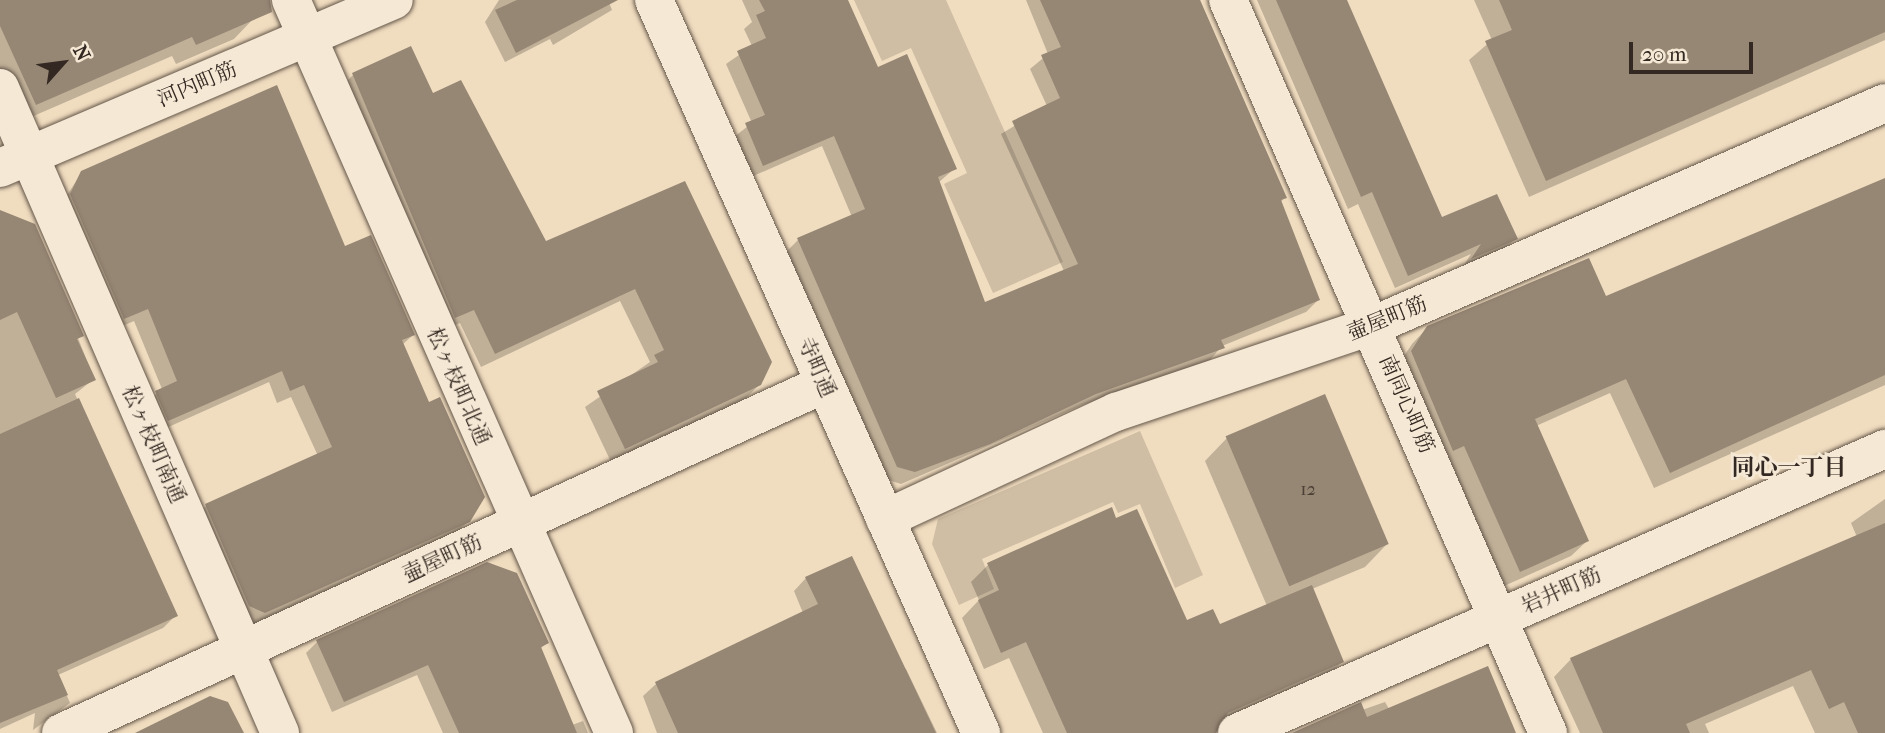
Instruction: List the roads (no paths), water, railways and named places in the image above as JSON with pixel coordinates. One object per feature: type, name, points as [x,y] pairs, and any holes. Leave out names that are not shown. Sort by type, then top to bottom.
[{"type":"street","name":"松ヶ枝町北通","points":[[291,0],[519,523],[614,733]]},
{"type":"street","name":"河内町筋","points":[[14,162],[394,0]]},
{"type":"street","name":"寺町通","points":[[654,0],[981,733]]},
{"type":"street","name":"南同心町筋","points":[[1228,0],[1373,326],[1548,733]]},
{"type":"street","name":"松ヶ枝町南通","points":[[0,88],[14,162],[244,649],[280,733]]},
{"type":"street","name":"壷屋町筋","points":[[885,519],[1116,412],[1373,326],[1885,103]]},
{"type":"street","name":"壷屋町筋","points":[[61,733],[824,384]]},
{"type":"street","name":"岩井町筋","points":[[1237,733],[1885,449]]},
{"type":"district","name":"同心一丁目","points":[[1789,468]]}]
